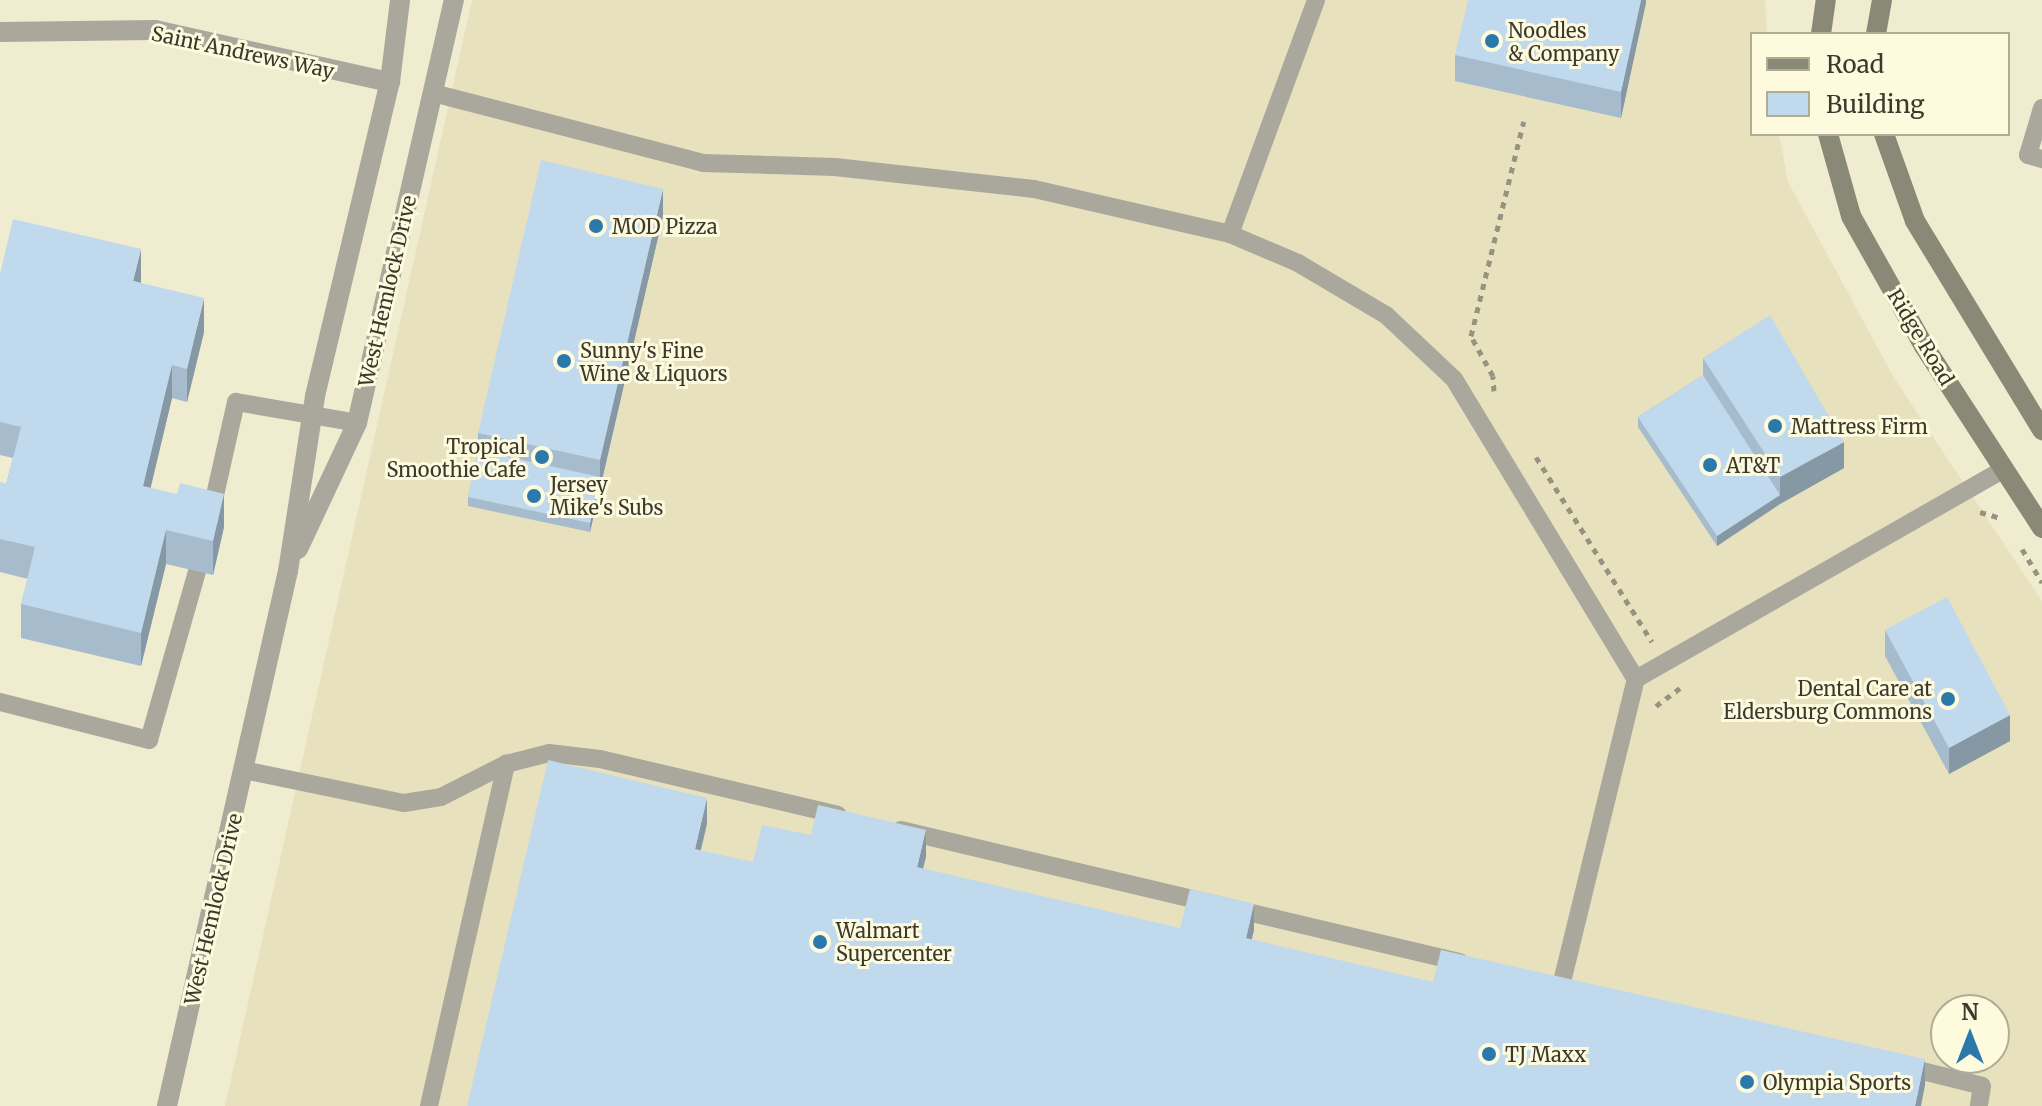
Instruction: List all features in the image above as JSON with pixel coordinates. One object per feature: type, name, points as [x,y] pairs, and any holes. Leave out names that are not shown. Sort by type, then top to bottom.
[{"type":"street","name":"West Hemlock Drive","points":[[167,1106],[288,571],[312,419],[390,82],[400,0]]},
{"type":"street","name":"West Hemlock Drive","points":[[288,571],[357,423],[454,0]]},
{"type":"street","points":[[1821,32],[1826,0]]},
{"type":"street","points":[[1876,32],[1882,0]]},
{"type":"street","name":"Saint Andrews Way","points":[[0,32],[155,30],[390,82]]},
{"type":"street","name":"Ridge Road","points":[[1829,136],[1851,216],[1924,346],[2042,528]]},
{"type":"street","points":[[1885,136],[1915,221],[2042,430]]},
{"type":"lane","points":[[1230,234],[1316,0]]},
{"type":"lane","points":[[433,93],[703,163],[835,167],[1034,189],[1230,234],[1298,263],[1386,315],[1454,379],[1636,679],[1561,986]]},
{"type":"lane","points":[[2042,108],[2028,155],[2042,159]]},
{"type":"lane","points":[[209,523],[236,402],[312,419],[357,423]]},
{"type":"lane","points":[[1636,679],[2004,469]]},
{"type":"lane","points":[[0,702],[149,740],[197,571]]},
{"type":"lane","points":[[244,770],[404,803],[441,797],[506,764],[549,753],[600,759],[1476,966]]},
{"type":"lane","points":[[429,1106],[506,764]]},
{"type":"lane","points":[[1876,1060],[1982,1086],[1979,1106]]},
{"type":"path","points":[[1501,401],[1471,336],[1524,121]]},
{"type":"path","points":[[1533,452],[1681,687]]},
{"type":"path","points":[[1969,512],[1997,516],[2008,524]]},
{"type":"path","points":[[2015,536],[2042,582]]},
{"type":"path","points":[[1651,710],[1694,679]]},
{"type":"shaded area","points":[[472,0],[1765,0],[1767,32],[1750,32],[1750,136],[1779,136],[1788,182],[1894,378],[2042,601],[2042,1106],[225,1106]]},
{"type":"building","points":[[1468,0],[1641,0],[1621,92],[1455,55]]},
{"type":"building","points":[[541,160],[663,189],[600,460],[478,433]]},
{"type":"building","points":[[13,219],[141,249],[133,281],[204,298],[187,369],[172,365],[143,486],[177,494],[180,483],[224,494],[213,541],[166,530],[141,633],[21,604],[35,547],[0,539],[0,482],[6,484],[21,427],[0,422],[0,274]]},
{"type":"building","name":"Mattress Firm","points":[[1770,315],[1844,442],[1780,477],[1703,358]]},
{"type":"building","name":"AT&T","points":[[1703,375],[1780,495],[1717,536],[1638,417]]},
{"type":"building","name":"Jersey Mike's Subs","points":[[478,450],[600,477],[590,523],[468,497]]},
{"type":"building","name":"Dental Care at Eldersburg Commons","points":[[1947,597],[2010,715],[1949,748],[1885,630]]},
{"type":"building","name":"Walmart Supercenter","points":[[548,760],[707,798],[695,849],[753,862],[762,825],[811,835],[818,805],[926,830],[917,867],[1180,928],[1190,889],[1254,904],[1246,938],[1433,982],[1441,950],[1925,1059],[1915,1106],[467,1106]]},
{"type":"place","name":"Noodles & Company","points":[[1492,41]]},
{"type":"place","name":"MOD Pizza","points":[[596,226]]},
{"type":"place","name":"Sunny's Fine Wine & Liquors","points":[[564,361]]},
{"type":"place","name":"Mattress Firm","points":[[1775,426]]},
{"type":"place","name":"Tropical Smoothie Cafe","points":[[542,457]]},
{"type":"place","name":"AT&T","points":[[1710,465]]},
{"type":"place","name":"Jersey Mike's Subs","points":[[534,496]]},
{"type":"place","name":"Dental Care at Eldersburg Commons","points":[[1948,699]]},
{"type":"place","name":"Walmart Supercenter","points":[[820,942]]},
{"type":"place","name":"TJ Maxx","points":[[1489,1054]]},
{"type":"place","name":"Olympia Sports","points":[[1747,1082]]}]
